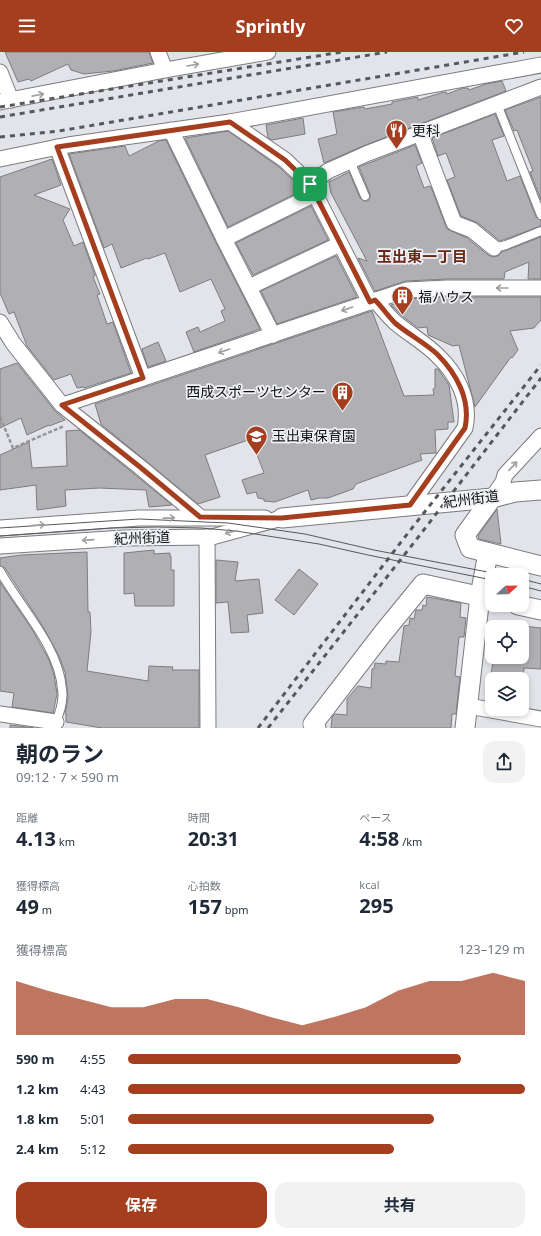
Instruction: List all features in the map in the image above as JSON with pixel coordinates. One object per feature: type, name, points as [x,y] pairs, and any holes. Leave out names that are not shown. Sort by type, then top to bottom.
[{"type":"street","points":[[158,52],[165,70]]},
{"type":"street","points":[[0,72],[6,101],[165,70],[268,52]]},
{"type":"street","points":[[0,159],[57,147],[230,122],[541,64]]},
{"type":"street","points":[[224,239],[312,189],[328,171],[420,133],[541,87]]},
{"type":"street","points":[[230,122],[285,160],[312,189],[340,244],[373,301],[394,322],[436,354],[458,379],[464,396],[467,418],[465,428],[410,505]]},
{"type":"street","points":[[172,130],[224,239],[250,287],[272,335]]},
{"type":"street","points":[[420,133],[454,223],[472,230],[494,248]]},
{"type":"street","points":[[57,147],[143,378]]},
{"type":"street","points":[[250,287],[340,244]]},
{"type":"street","points":[[62,405],[406,290],[447,288],[541,288]]},
{"type":"street","points":[[0,322],[13,343],[62,405],[200,517]]},
{"type":"street","points":[[541,436],[505,475],[503,482],[465,535],[470,548],[541,566]]},
{"type":"street","name":"紀州街道","points":[[0,528],[139,518],[282,518],[492,498],[515,492],[541,490]]},
{"type":"street","name":"紀州街道","points":[[0,546],[124,538],[207,537],[236,531],[282,518]]},
{"type":"street","points":[[207,537],[208,728]]},
{"type":"street","points":[[487,568],[488,553]]},
{"type":"street","points":[[316,728],[313,724],[423,584],[485,597]]},
{"type":"street","points":[[465,728],[485,603]]},
{"type":"street","points":[[529,607],[541,610]]},
{"type":"street","points":[[468,706],[541,719]]},
{"type":"street","points":[[0,714],[55,725]]},
{"type":"lane","points":[[497,104],[541,215]]},
{"type":"lane","points":[[350,161],[365,196]]},
{"type":"lane","points":[[494,248],[506,245],[541,231]]},
{"type":"lane","points":[[0,571],[7,584],[41,634],[56,664],[63,690],[59,718],[55,725]]},
{"type":"path","points":[[0,417],[12,448],[81,420]]},
{"type":"building","points":[[5,52],[149,52],[153,63],[113,71],[84,74],[71,70],[68,64],[31,81],[29,79],[18,82]]},
{"type":"building","points":[[502,81],[506,91],[363,146],[324,163],[318,139],[337,134],[333,112],[364,107],[365,109],[418,97],[418,100],[444,92],[447,94],[463,88],[468,88],[469,90],[486,84]]},
{"type":"building","points":[[541,97],[541,200],[530,172],[533,171],[517,130],[514,131],[505,110]]},
{"type":"building","points":[[495,114],[504,136],[492,140],[507,181],[520,176],[536,217],[541,220],[541,226],[500,241],[478,223],[461,216],[447,180],[455,177],[446,153],[438,156],[432,138]]},
{"type":"building","points":[[303,118],[305,134],[272,140],[268,138],[266,125]]},
{"type":"building","points":[[228,131],[279,167],[303,190],[228,227],[185,138]]},
{"type":"building","points":[[166,140],[260,329],[194,352],[186,332],[198,327],[200,332],[225,321],[221,311],[225,309],[211,279],[180,292],[165,253],[121,268],[112,244],[104,248],[69,154],[125,146],[129,156],[159,141]]},
{"type":"building","points":[[415,145],[422,163],[416,166],[424,188],[429,186],[431,187],[447,229],[467,238],[488,255],[493,257],[541,237],[541,279],[528,279],[529,262],[505,272],[504,279],[406,281],[375,291],[358,258],[367,261],[331,193],[329,182],[349,172],[360,198],[364,201],[368,201],[370,194],[359,167]]},
{"type":"building","points":[[52,159],[61,185],[34,195],[70,209],[63,220],[74,246],[83,242],[95,276],[93,277],[100,294],[97,295],[107,324],[113,322],[131,373],[84,388],[77,388],[71,374],[54,380],[27,346],[14,312],[9,314],[0,293],[0,177]]},
{"type":"building","points":[[311,206],[328,240],[253,275],[236,243]]},
{"type":"building","points":[[336,256],[357,297],[277,324],[261,291]]},
{"type":"building","points":[[447,297],[541,297],[541,320],[534,328],[510,331],[518,350],[512,358],[511,357],[475,407],[459,345],[453,346],[428,335],[427,327],[418,328],[402,316],[391,305],[408,299]]},
{"type":"building","points":[[372,311],[404,396],[434,395],[433,389],[435,388],[435,369],[438,369],[449,385],[454,422],[448,422],[448,429],[435,430],[436,453],[420,454],[422,460],[356,484],[353,489],[328,498],[311,500],[308,490],[275,502],[264,501],[264,499],[258,498],[256,492],[247,494],[242,480],[264,473],[251,439],[205,455],[220,497],[198,504],[101,424],[95,404]]},
{"type":"building","points":[[158,342],[166,361],[148,367],[142,349]]},
{"type":"building","points":[[17,363],[55,411],[65,420],[49,425],[27,435],[21,418],[0,428],[0,369]]},
{"type":"building","points":[[79,430],[172,505],[149,507],[146,490],[99,488],[65,490],[66,506],[37,510],[36,485],[0,490],[0,455],[29,442],[32,468],[67,466],[66,431]]},
{"type":"building","points":[[497,509],[501,544],[479,539],[478,536]]},
{"type":"building","points":[[154,550],[154,554],[170,553],[171,570],[174,570],[174,606],[135,606],[134,593],[124,594],[124,553]]},
{"type":"building","points":[[87,552],[88,612],[90,612],[91,632],[87,671],[148,681],[149,666],[173,667],[172,670],[199,670],[199,728],[102,728],[66,722],[65,714],[68,698],[67,688],[65,672],[59,656],[42,625],[5,568],[0,566],[0,558],[21,555]]},
{"type":"building","points":[[216,560],[238,562],[235,581],[259,579],[263,613],[247,615],[249,632],[231,633],[228,602],[216,603]]},
{"type":"building","points":[[299,569],[318,584],[294,615],[275,600]]},
{"type":"building","points":[[0,582],[33,631],[49,660],[54,675],[57,694],[53,713],[12,707],[14,693],[0,691]]},
{"type":"building","points":[[427,597],[461,603],[460,617],[466,618],[464,637],[459,637],[455,676],[460,677],[456,714],[452,714],[451,728],[331,728],[332,717],[335,714],[347,715],[347,699],[358,686],[371,688],[372,669],[374,669],[375,663],[386,664],[386,661],[399,662],[404,626],[409,625],[410,618],[414,619],[416,610],[422,610],[423,605],[426,606]]},
{"type":"building","points":[[529,627],[541,628],[541,669],[524,668],[524,672],[491,672],[493,664],[529,664]]},
{"type":"building","points":[[10,725],[34,728],[10,728]]},
{"type":"tram line","points":[[0,528],[139,519],[228,523],[305,534],[374,550],[485,572]]},
{"type":"tram line","points":[[0,536],[111,528],[157,527],[201,528],[236,531],[319,544],[485,579]]},
{"type":"tram line","points":[[529,581],[541,584]]},
{"type":"tram line","points":[[529,588],[541,591]]},
{"type":"railway","points":[[0,107],[342,52]]},
{"type":"railway","points":[[0,117],[387,52]]},
{"type":"railway","points":[[0,137],[59,131],[524,52]]},
{"type":"railway","points":[[258,728],[408,533],[541,365]]},
{"type":"railway","points":[[268,728],[541,378]]},
{"type":"place","name":"更科","points":[[397,150]]},
{"type":"place","name":"福ハウス","points":[[403,316]]},
{"type":"place","name":"西成スポーツセンター","points":[[342,412]]},
{"type":"place","name":"玉出東保育園","points":[[257,456]]},
{"type":"district","name":"玉出東一丁目","points":[[422,257]]},
{"type":"route","points":[[230,122],[285,160],[310,184],[370,302],[375,300],[394,322],[436,354],[450,368],[458,379],[464,396],[467,418],[465,428],[410,505],[282,518],[200,517],[62,405],[143,378],[57,147],[230,122]]}]
